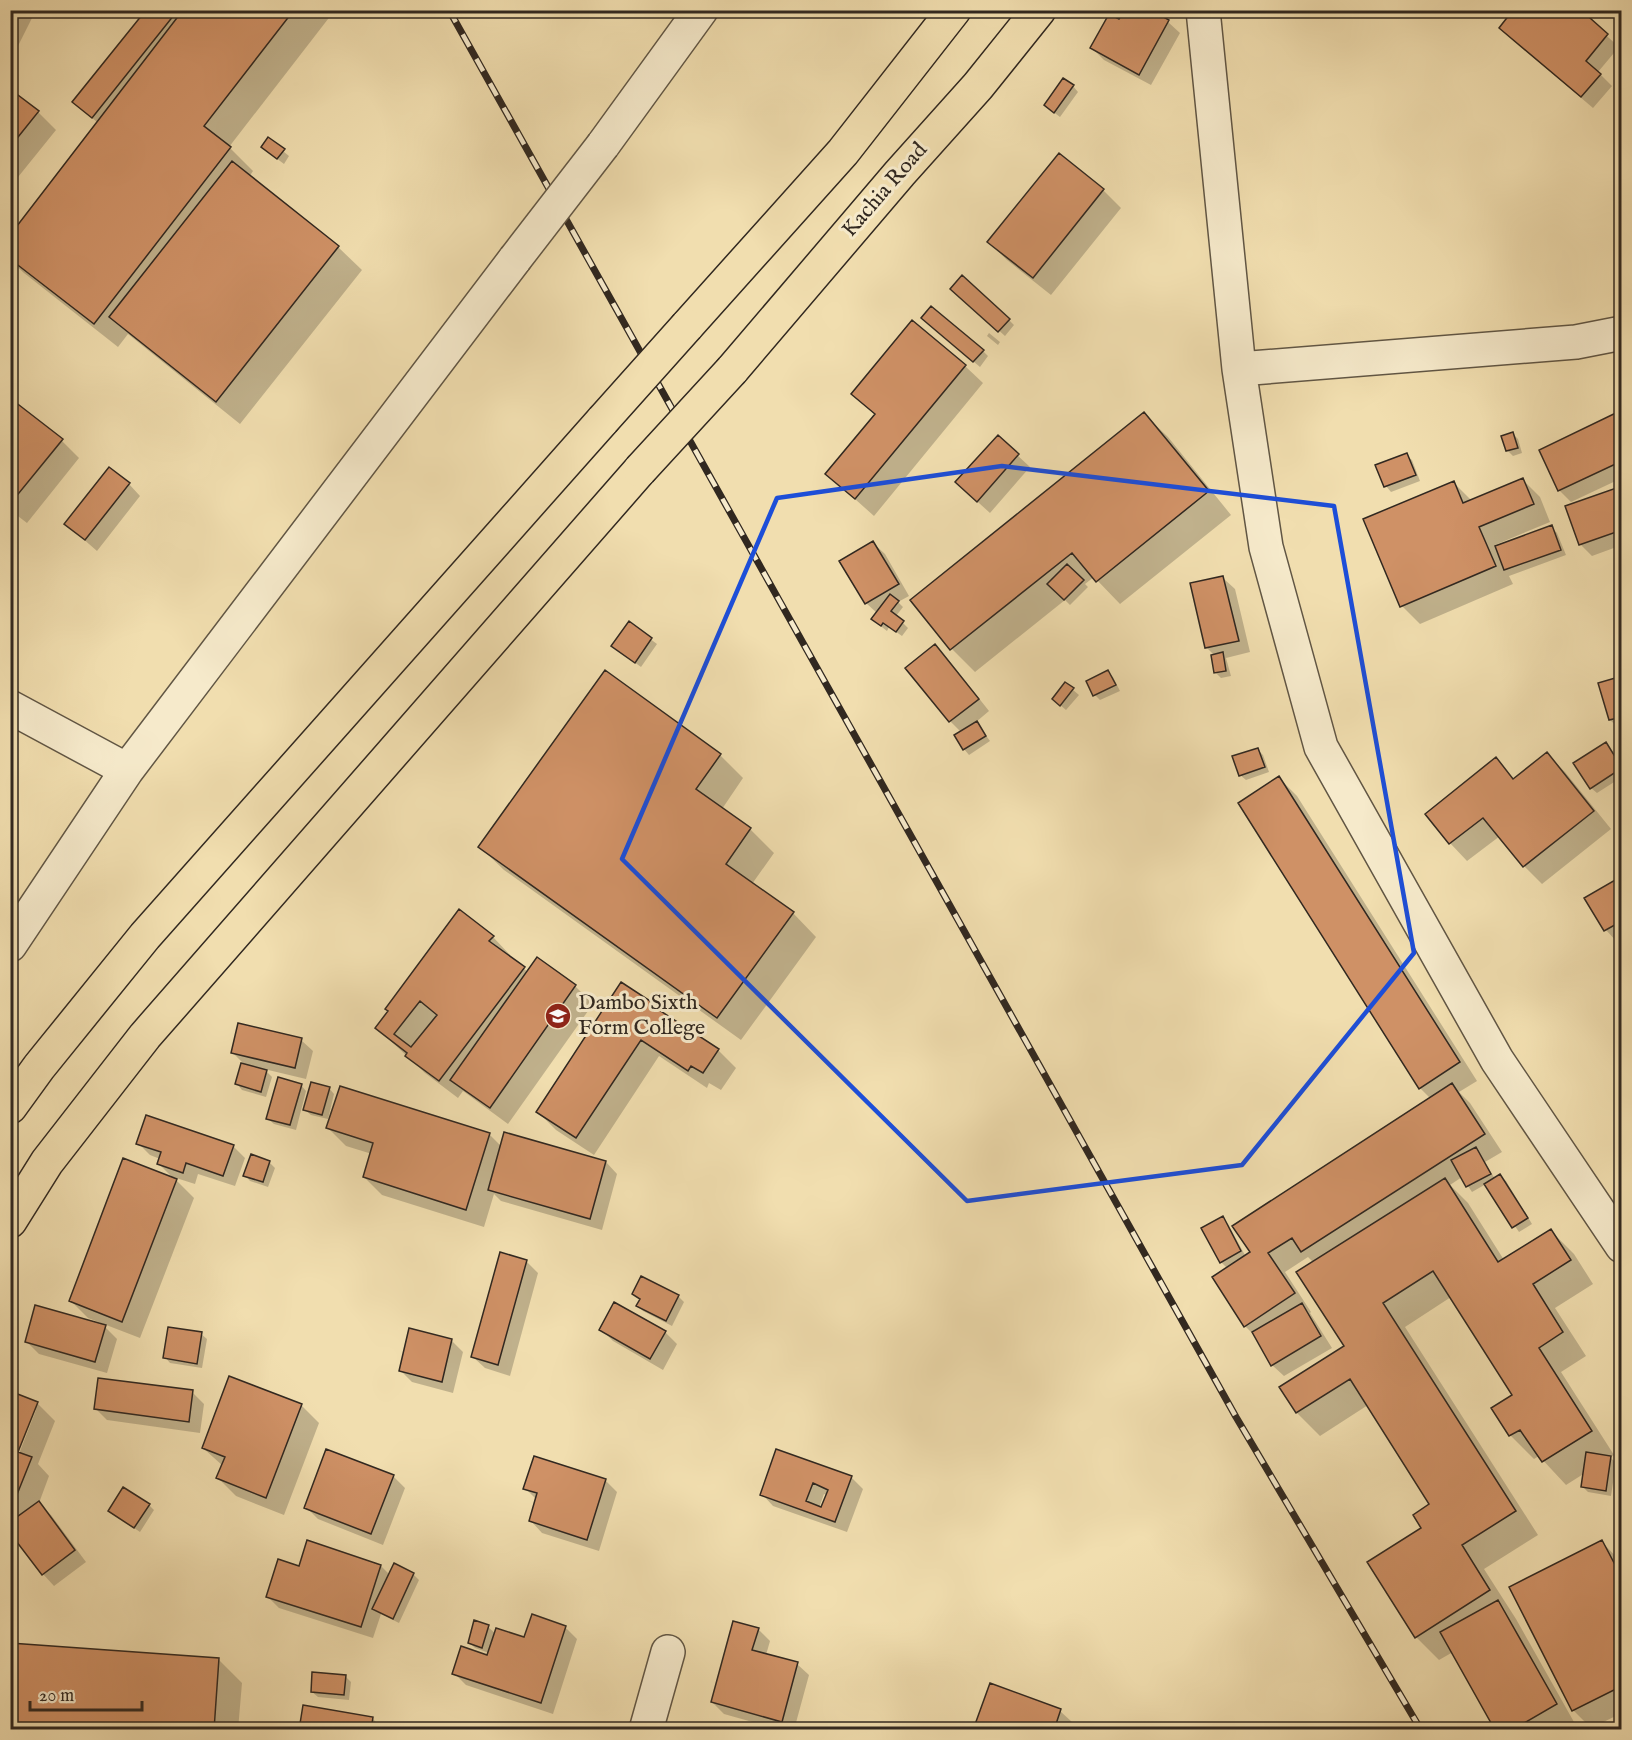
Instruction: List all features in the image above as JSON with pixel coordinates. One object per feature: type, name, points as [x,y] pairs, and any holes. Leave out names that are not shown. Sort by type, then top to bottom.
[{"type":"main road","points":[[10,1107],[39,1067],[145,936],[843,152],[954,10]]},
{"type":"main road","name":"Kachia Road","points":[[10,1221],[47,1162],[145,1036],[640,470],[732,370],[900,173],[978,86],[1039,10]]},
{"type":"street","points":[[10,945],[127,770],[603,145],[701,10]]},
{"type":"street","points":[[1203,10],[1239,369],[1266,547],[1321,747],[1497,1060],[1622,1246]]},
{"type":"street","points":[[1239,369],[1576,342],[1622,333]]},
{"type":"street","points":[[10,707],[127,770]]},
{"type":"street","points":[[646,1730],[668,1652]]},
{"type":"highlighted area","points":[[1002,466],[1334,506],[1414,953],[1242,1165],[967,1201],[622,859],[777,498]]},
{"type":"building","points":[[146,10],[178,10],[92,118],[72,102]]},
{"type":"building","points":[[183,10],[294,10],[204,126],[231,147],[94,324],[10,259],[10,235]]},
{"type":"building","points":[[1124,10],[1151,10],[1169,20],[1139,75],[1090,48],[1109,14],[1119,19]]},
{"type":"building","points":[[1513,10],[1553,10],[1558,14],[1561,10],[1581,10],[1608,34],[1586,61],[1601,74],[1581,97],[1499,28]]},
{"type":"building","points":[[1063,78],[1074,85],[1054,113],[1044,105]]},
{"type":"building","points":[[10,89],[39,111],[10,147]]},
{"type":"building","points":[[268,137],[285,149],[277,159],[261,147]]},
{"type":"building","points":[[1059,153],[1104,189],[1033,278],[987,242]]},
{"type":"building","points":[[232,161],[339,246],[216,402],[109,317]]},
{"type":"building","points":[[962,275],[1010,319],[998,332],[950,289]]},
{"type":"building","points":[[931,306],[984,350],[973,362],[921,318]]},
{"type":"building","points":[[912,320],[966,365],[855,499],[825,474],[875,414],[851,394]]},
{"type":"building","points":[[10,398],[63,439],[10,504]]},
{"type":"building","points":[[1622,410],[1622,461],[1558,491],[1539,450]]},
{"type":"building","points":[[1144,412],[1209,491],[1096,582],[1072,553],[950,650],[910,600]]},
{"type":"building","points":[[1513,432],[1518,448],[1506,451],[1501,436]]},
{"type":"building","points":[[998,435],[1019,454],[977,502],[955,482]]},
{"type":"building","points":[[1407,453],[1416,475],[1384,487],[1375,465]]},
{"type":"building","points":[[109,467],[130,483],[85,540],[64,524]]},
{"type":"building","points":[[1523,478],[1534,504],[1479,527],[1496,566],[1400,607],[1363,519],[1454,481],[1463,503]]},
{"type":"building","points":[[1622,486],[1622,530],[1579,545],[1565,506]]},
{"type":"building","points":[[1552,525],[1561,550],[1504,570],[1495,546]]},
{"type":"building","points":[[873,541],[899,584],[865,604],[839,561]]},
{"type":"building","points":[[1067,564],[1084,580],[1064,600],[1047,584]]},
{"type":"building","points":[[1223,576],[1239,641],[1205,648],[1190,583]]},
{"type":"building","points":[[890,594],[899,601],[891,611],[904,621],[896,632],[883,623],[881,626],[871,619]]},
{"type":"building","points":[[629,621],[652,638],[635,663],[611,646]]},
{"type":"building","points":[[935,644],[979,699],[949,722],[905,668]]},
{"type":"building","points":[[1223,652],[1226,671],[1214,673],[1211,655]]},
{"type":"building","points":[[605,670],[721,754],[696,789],[751,828],[726,864],[794,912],[717,1018],[478,847]]},
{"type":"building","points":[[1108,670],[1116,685],[1093,696],[1086,681]]},
{"type":"building","points":[[1622,676],[1622,717],[1609,720],[1598,683]]},
{"type":"building","points":[[1065,682],[1074,688],[1060,706],[1052,699]]},
{"type":"building","points":[[977,721],[986,736],[963,750],[954,735]]},
{"type":"building","points":[[1606,742],[1622,768],[1590,789],[1573,763]]},
{"type":"building","points":[[1258,748],[1265,767],[1239,776],[1232,756]]},
{"type":"building","points":[[1547,752],[1594,811],[1523,867],[1483,818],[1449,844],[1425,814],[1496,757],[1513,779]]},
{"type":"building","points":[[1279,776],[1460,1062],[1419,1089],[1238,803]]},
{"type":"building","points":[[1622,876],[1622,921],[1604,931],[1584,898]]},
{"type":"building","points":[[459,909],[494,936],[489,941],[525,967],[439,1081],[405,1056],[407,1053],[375,1028],[388,1011],[385,1009]],"holes":[[[420,1001],[437,1015],[411,1047],[394,1034]]]},
{"type":"building","points":[[537,957],[576,985],[490,1108],[450,1080]]},
{"type":"building","points":[[621,982],[719,1049],[703,1073],[691,1066],[688,1071],[641,1040],[576,1138],[536,1112]]},
{"type":"building","points":[[238,1023],[302,1038],[295,1068],[231,1053]]},
{"type":"building","points":[[241,1063],[267,1070],[261,1092],[235,1084]]},
{"type":"building","points":[[278,1077],[302,1084],[290,1125],[266,1119]]},
{"type":"building","points":[[311,1082],[330,1087],[322,1115],[303,1110]]},
{"type":"building","points":[[1452,1083],[1485,1134],[1301,1252],[1292,1238],[1268,1253],[1295,1293],[1244,1327],[1212,1277],[1250,1252],[1232,1226]]},
{"type":"building","points":[[340,1086],[490,1133],[466,1210],[363,1177],[373,1143],[326,1128]]},
{"type":"building","points":[[146,1115],[234,1145],[223,1176],[186,1163],[183,1173],[157,1164],[161,1152],[136,1144]]},
{"type":"building","points":[[504,1132],[606,1161],[590,1219],[488,1190]]},
{"type":"building","points":[[1476,1147],[1491,1174],[1466,1187],[1451,1160]]},
{"type":"building","points":[[251,1154],[270,1161],[263,1182],[243,1176]]},
{"type":"building","points":[[123,1158],[177,1179],[122,1322],[69,1301]]},
{"type":"building","points":[[1500,1174],[1528,1218],[1512,1228],[1484,1184]]},
{"type":"building","points":[[1445,1178],[1498,1262],[1551,1229],[1571,1260],[1533,1284],[1563,1332],[1539,1348],[1592,1431],[1542,1462],[1520,1430],[1509,1436],[1491,1408],[1512,1395],[1433,1271],[1383,1303],[1516,1511],[1462,1545],[1490,1590],[1415,1638],[1367,1562],[1421,1528],[1413,1515],[1429,1504],[1350,1379],[1296,1413],[1279,1387],[1344,1346],[1296,1272]]},
{"type":"building","points":[[1223,1216],[1241,1251],[1220,1263],[1201,1228]]},
{"type":"building","points":[[500,1252],[527,1260],[498,1365],[471,1357]]},
{"type":"building","points":[[641,1276],[679,1295],[666,1321],[636,1306],[640,1299],[632,1294]]},
{"type":"building","points":[[614,1302],[666,1331],[650,1359],[599,1330]]},
{"type":"building","points":[[1302,1303],[1321,1336],[1271,1366],[1252,1332]]},
{"type":"building","points":[[35,1305],[106,1325],[95,1362],[25,1342]]},
{"type":"building","points":[[168,1327],[202,1332],[197,1364],[163,1358]]},
{"type":"building","points":[[409,1328],[452,1339],[442,1382],[399,1371]]},
{"type":"building","points":[[229,1376],[302,1404],[266,1498],[216,1478],[225,1457],[202,1448]]},
{"type":"building","points":[[98,1378],[193,1390],[189,1422],[94,1409]]},
{"type":"building","points":[[10,1391],[38,1402],[18,1452],[32,1457],[10,1512]]},
{"type":"building","points":[[326,1449],[394,1475],[371,1534],[304,1508]]},
{"type":"building","points":[[776,1449],[852,1476],[835,1522],[760,1495]],"holes":[[[813,1483],[828,1490],[821,1507],[806,1501]]]},
{"type":"building","points":[[1586,1452],[1611,1456],[1606,1491],[1581,1487]]},
{"type":"building","points":[[534,1456],[606,1479],[587,1540],[529,1521],[537,1493],[523,1489]]},
{"type":"building","points":[[123,1487],[150,1504],[134,1528],[108,1511]]},
{"type":"building","points":[[39,1501],[75,1550],[42,1575],[10,1533],[10,1522]]},
{"type":"building","points":[[307,1540],[381,1565],[361,1627],[266,1597],[278,1559],[299,1566]]},
{"type":"building","points":[[1602,1540],[1622,1578],[1622,1686],[1572,1711],[1509,1587]]},
{"type":"building","points":[[394,1563],[414,1573],[393,1619],[372,1609]]},
{"type":"building","points":[[1498,1600],[1557,1704],[1512,1730],[1495,1730],[1440,1632]]},
{"type":"building","points":[[532,1614],[566,1626],[541,1703],[452,1674],[461,1646],[487,1655],[496,1628],[524,1637]]},
{"type":"building","points":[[474,1620],[489,1625],[482,1648],[468,1643]]},
{"type":"building","points":[[733,1621],[759,1628],[752,1650],[798,1662],[782,1722],[711,1702]]},
{"type":"building","points":[[10,1643],[219,1658],[214,1730],[10,1730]]},
{"type":"building","points":[[312,1672],[346,1675],[344,1695],[311,1692]]},
{"type":"building","points":[[990,1683],[1061,1709],[1054,1730],[973,1730]]},
{"type":"building","points":[[303,1705],[373,1717],[371,1730],[299,1730]]},
{"type":"railway","points":[[449,10],[1236,1417],[1421,1730]]},
{"type":"place","name":"Dambo Sixth Form College","points":[[558,1016]]}]
